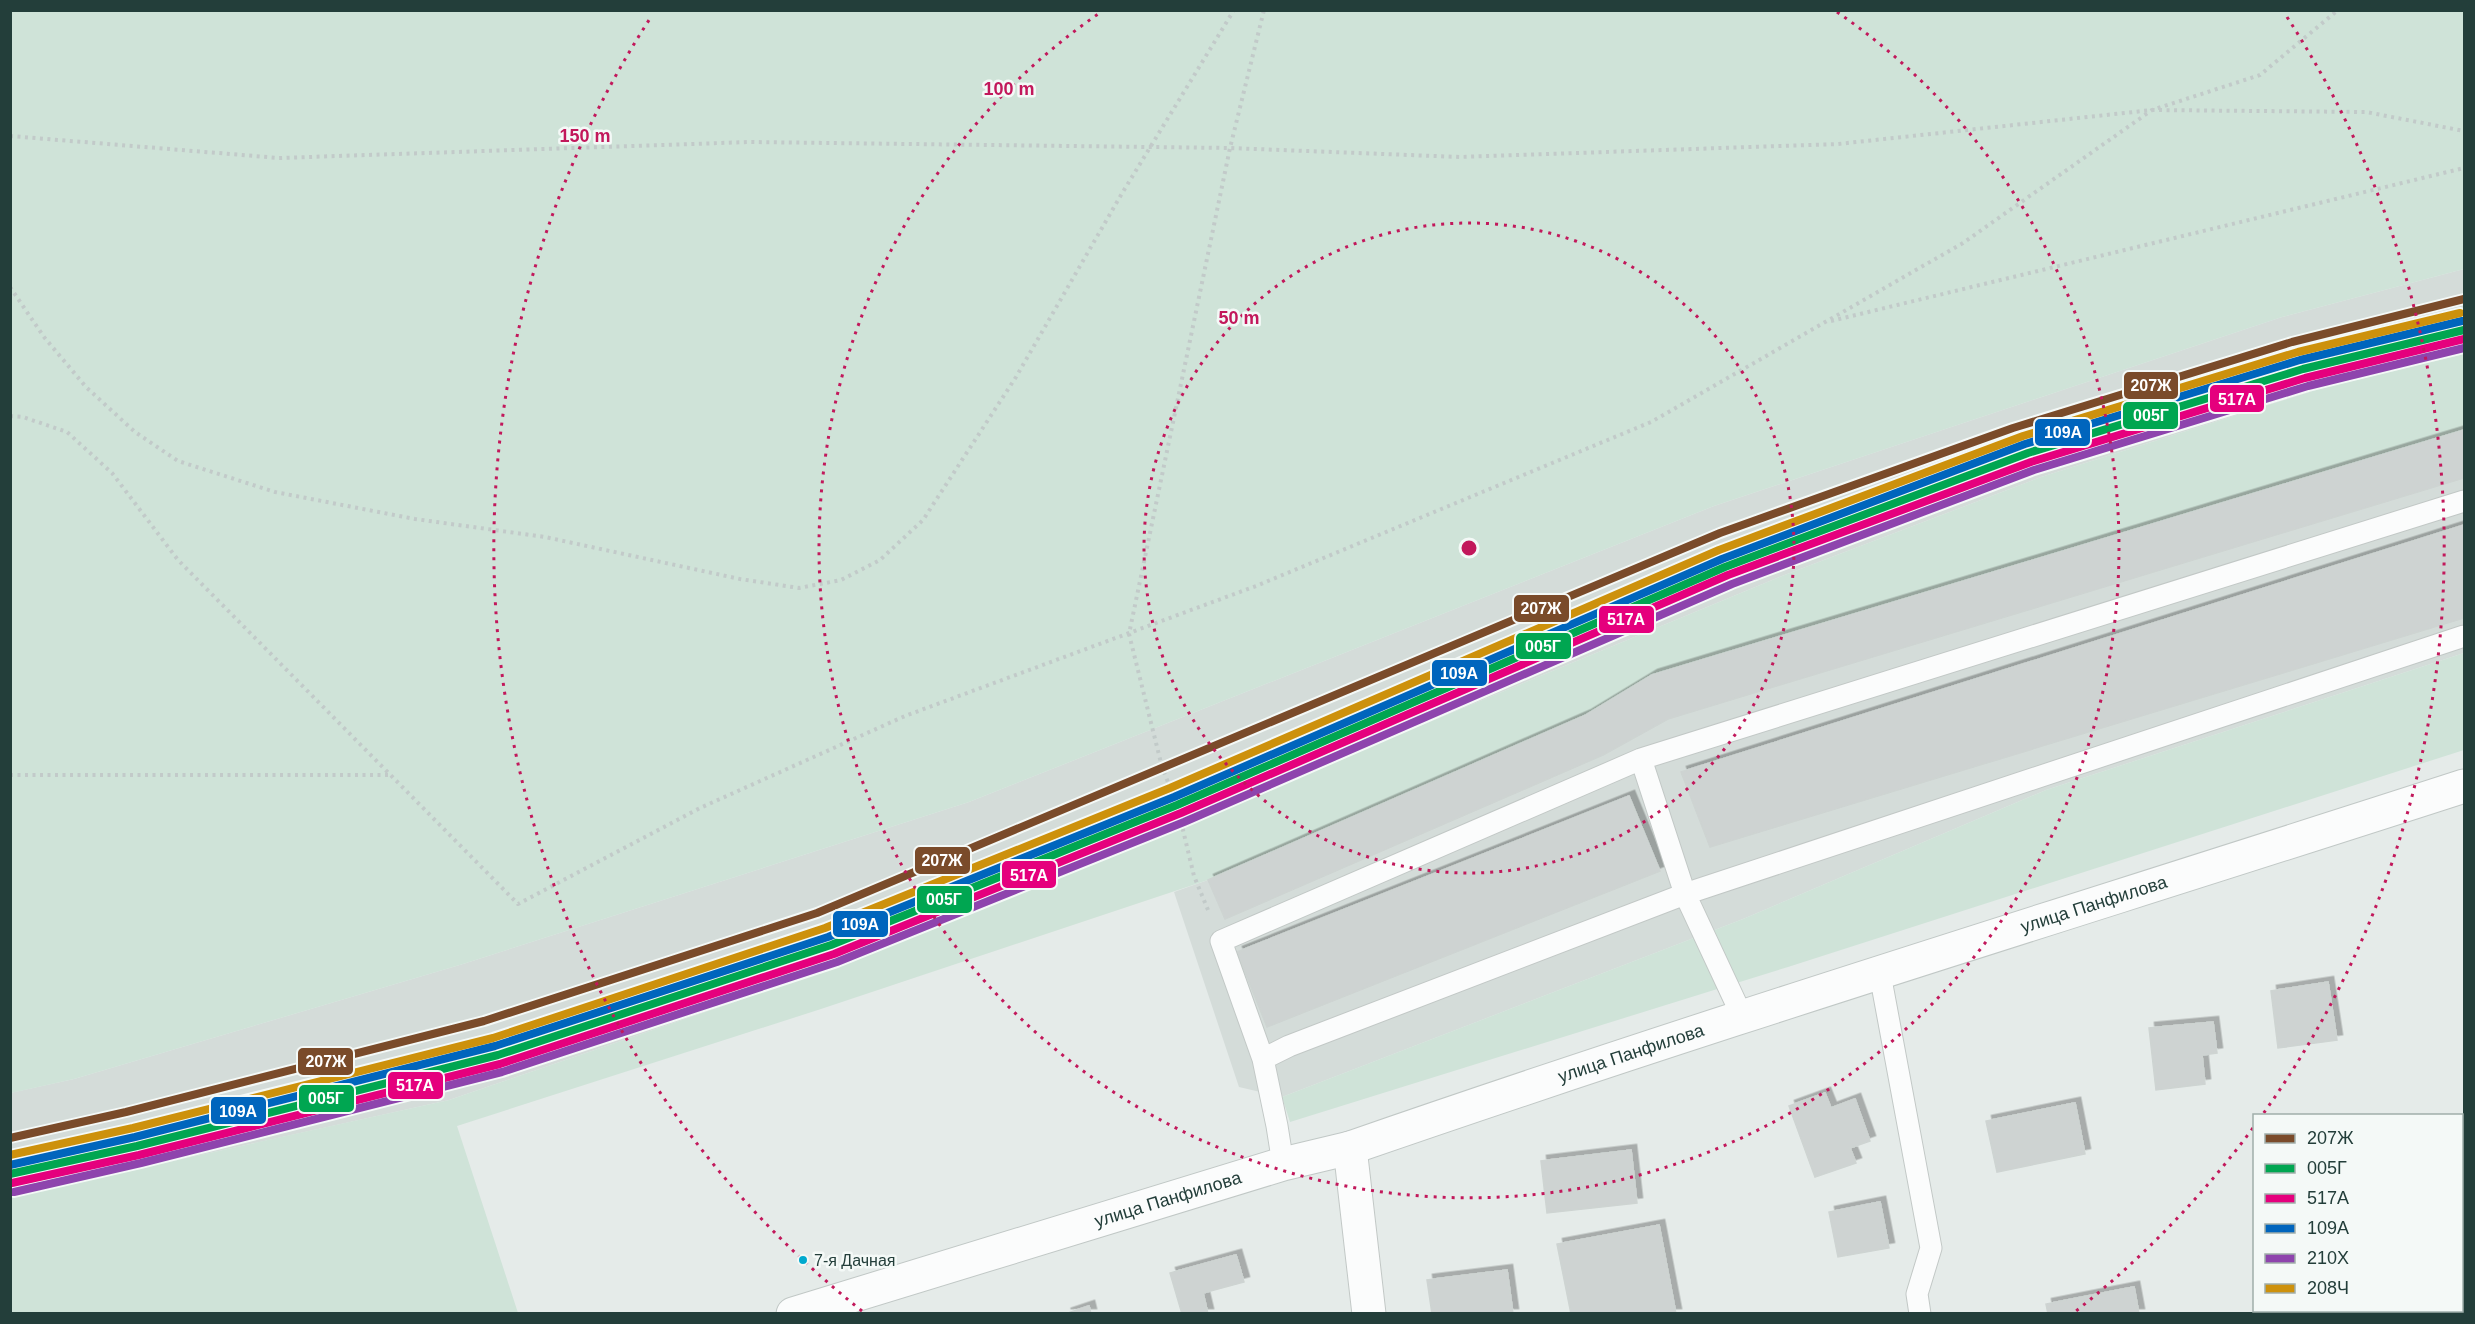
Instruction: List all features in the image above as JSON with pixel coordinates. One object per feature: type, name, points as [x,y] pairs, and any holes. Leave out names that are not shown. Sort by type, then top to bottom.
[{"type":"main road","name":"улица Панфилова","points":[[794,1314],[1283,1164],[1350,1148],[1742,1016],[1880,974],[2464,786]]},
{"type":"main road","points":[[1350,1148],[1369,1314]]},
{"type":"lane","points":[[1283,1164],[1263,1059],[1221,941],[1641,759],[2464,501]]},
{"type":"lane","points":[[1263,1059],[1289,1046],[1685,894],[2464,636]]},
{"type":"lane","points":[[1641,759],[1685,894],[1742,1016]]},
{"type":"lane","points":[[1880,974],[1931,1248],[1917,1294],[1920,1314]]},
{"type":"path","points":[[10,287],[44,337],[86,387],[135,432],[178,461],[275,492],[415,519],[545,537],[740,579],[799,588],[841,580],[880,560],[923,520],[1016,377],[1149,148],[1234,10]]},
{"type":"path","points":[[1221,941],[1194,876],[1177,805],[1162,767],[1129,634],[1230,148],[1264,10]]},
{"type":"path","points":[[10,416],[23,417],[67,432],[112,473],[178,560],[518,904],[699,808],[905,716],[1256,586],[1651,422],[1963,243],[2152,110],[2260,75],[2338,10]]},
{"type":"path","points":[[10,136],[279,158],[750,142],[1230,148],[1460,157],[1839,144],[2152,110],[2366,112],[2464,131]]},
{"type":"path","points":[[1824,323],[2464,168]]},
{"type":"path","points":[[10,775],[391,775]]},
{"type":"shaded area","points":[[2464,269],[2464,354],[2319,389],[2041,477],[1777,578],[845,964],[449,1100],[11,1197],[10,1093],[74,1079],[463,964],[969,802],[1714,506],[2282,317]]},
{"type":"shaded area","points":[[2464,430],[2464,653],[2046,790],[1743,919],[1282,1097],[1239,1087],[1174,892],[1208,880],[1586,715],[1652,675]]},
{"type":"green space","points":[[10,11],[2464,11],[2464,269],[2282,317],[1714,506],[969,802],[463,964],[74,1079],[11,1093]]},
{"type":"green space","points":[[2464,354],[2464,430],[1652,675],[1586,715],[1208,880],[821,1009],[457,1126],[518,1313],[11,1313],[10,1197],[449,1100],[845,964],[1777,578],[2041,477],[2319,389]]},
{"type":"green space","points":[[2464,653],[2464,750],[1788,967],[1290,1122],[1282,1097],[1743,919],[2046,790]]},
{"type":"building","points":[[2464,430],[2464,478],[1668,719],[1603,755],[1225,919],[1208,880],[1586,715],[1652,675]]},
{"type":"building","points":[[2464,525],[2464,618],[1710,847],[1681,772]]},
{"type":"building","points":[[1629,796],[1660,871],[1267,1027],[1237,952]]},
{"type":"building","points":[[2328,982],[2337,1040],[2278,1048],[2271,991]]},
{"type":"building","points":[[2213,1022],[2217,1053],[2202,1055],[2205,1084],[2156,1090],[2149,1028]]},
{"type":"building","points":[[1825,1093],[1831,1108],[1855,1099],[1870,1141],[1850,1148],[1856,1163],[1815,1177],[1789,1106]]},
{"type":"building","points":[[2075,1103],[2085,1154],[1997,1172],[1986,1121]]},
{"type":"building","points":[[1631,1150],[1637,1203],[1547,1213],[1541,1161]]},
{"type":"building","points":[[1880,1202],[1889,1248],[1838,1257],[1829,1212]]},
{"type":"building","points":[[1659,1225],[1676,1314],[1571,1314],[1557,1244]]},
{"type":"building","points":[[1236,1255],[1244,1282],[1203,1293],[1208,1314],[1182,1314],[1170,1273]]},
{"type":"building","points":[[1507,1270],[1513,1314],[1432,1314],[1427,1280]]},
{"type":"building","points":[[2134,1287],[2139,1314],[2048,1314],[2046,1304]]},
{"type":"building","points":[[1089,1306],[1091,1314],[1065,1314]]},
{"type":"transit line","name":"207Ж","points":[[10,1138],[126,1112],[484,1021],[817,913],[1720,533],[2013,428],[2292,342],[2464,299]]},
{"type":"transit line","name":"208Ч","points":[[10,1155],[133,1128],[493,1038],[825,928],[1170,788],[1719,550],[2023,436],[2298,352],[2460,313]]},
{"type":"transit line","name":"109А","points":[[10,1165],[135,1137],[495,1046],[828,937],[1174,797],[1722,559],[2025,444],[2300,360],[2462,321]]},
{"type":"transit line","name":"005Г","points":[[10,1174],[137,1146],[498,1055],[831,945],[1177,805],[1725,567],[2028,453],[2303,369],[2464,330]]},
{"type":"transit line","name":"517А","points":[[12,1183],[139,1155],[500,1064],[834,954],[1181,813],[1728,575],[2031,462],[2305,378],[2464,339]]},
{"type":"transit line","name":"210Х","points":[[14,1192],[141,1163],[502,1072],[837,962],[1184,822],[1732,584],[2034,470],[2308,386],[2464,348]]},
{"type":"place","name":"7-я Дачная","points":[[803,1260]]}]
